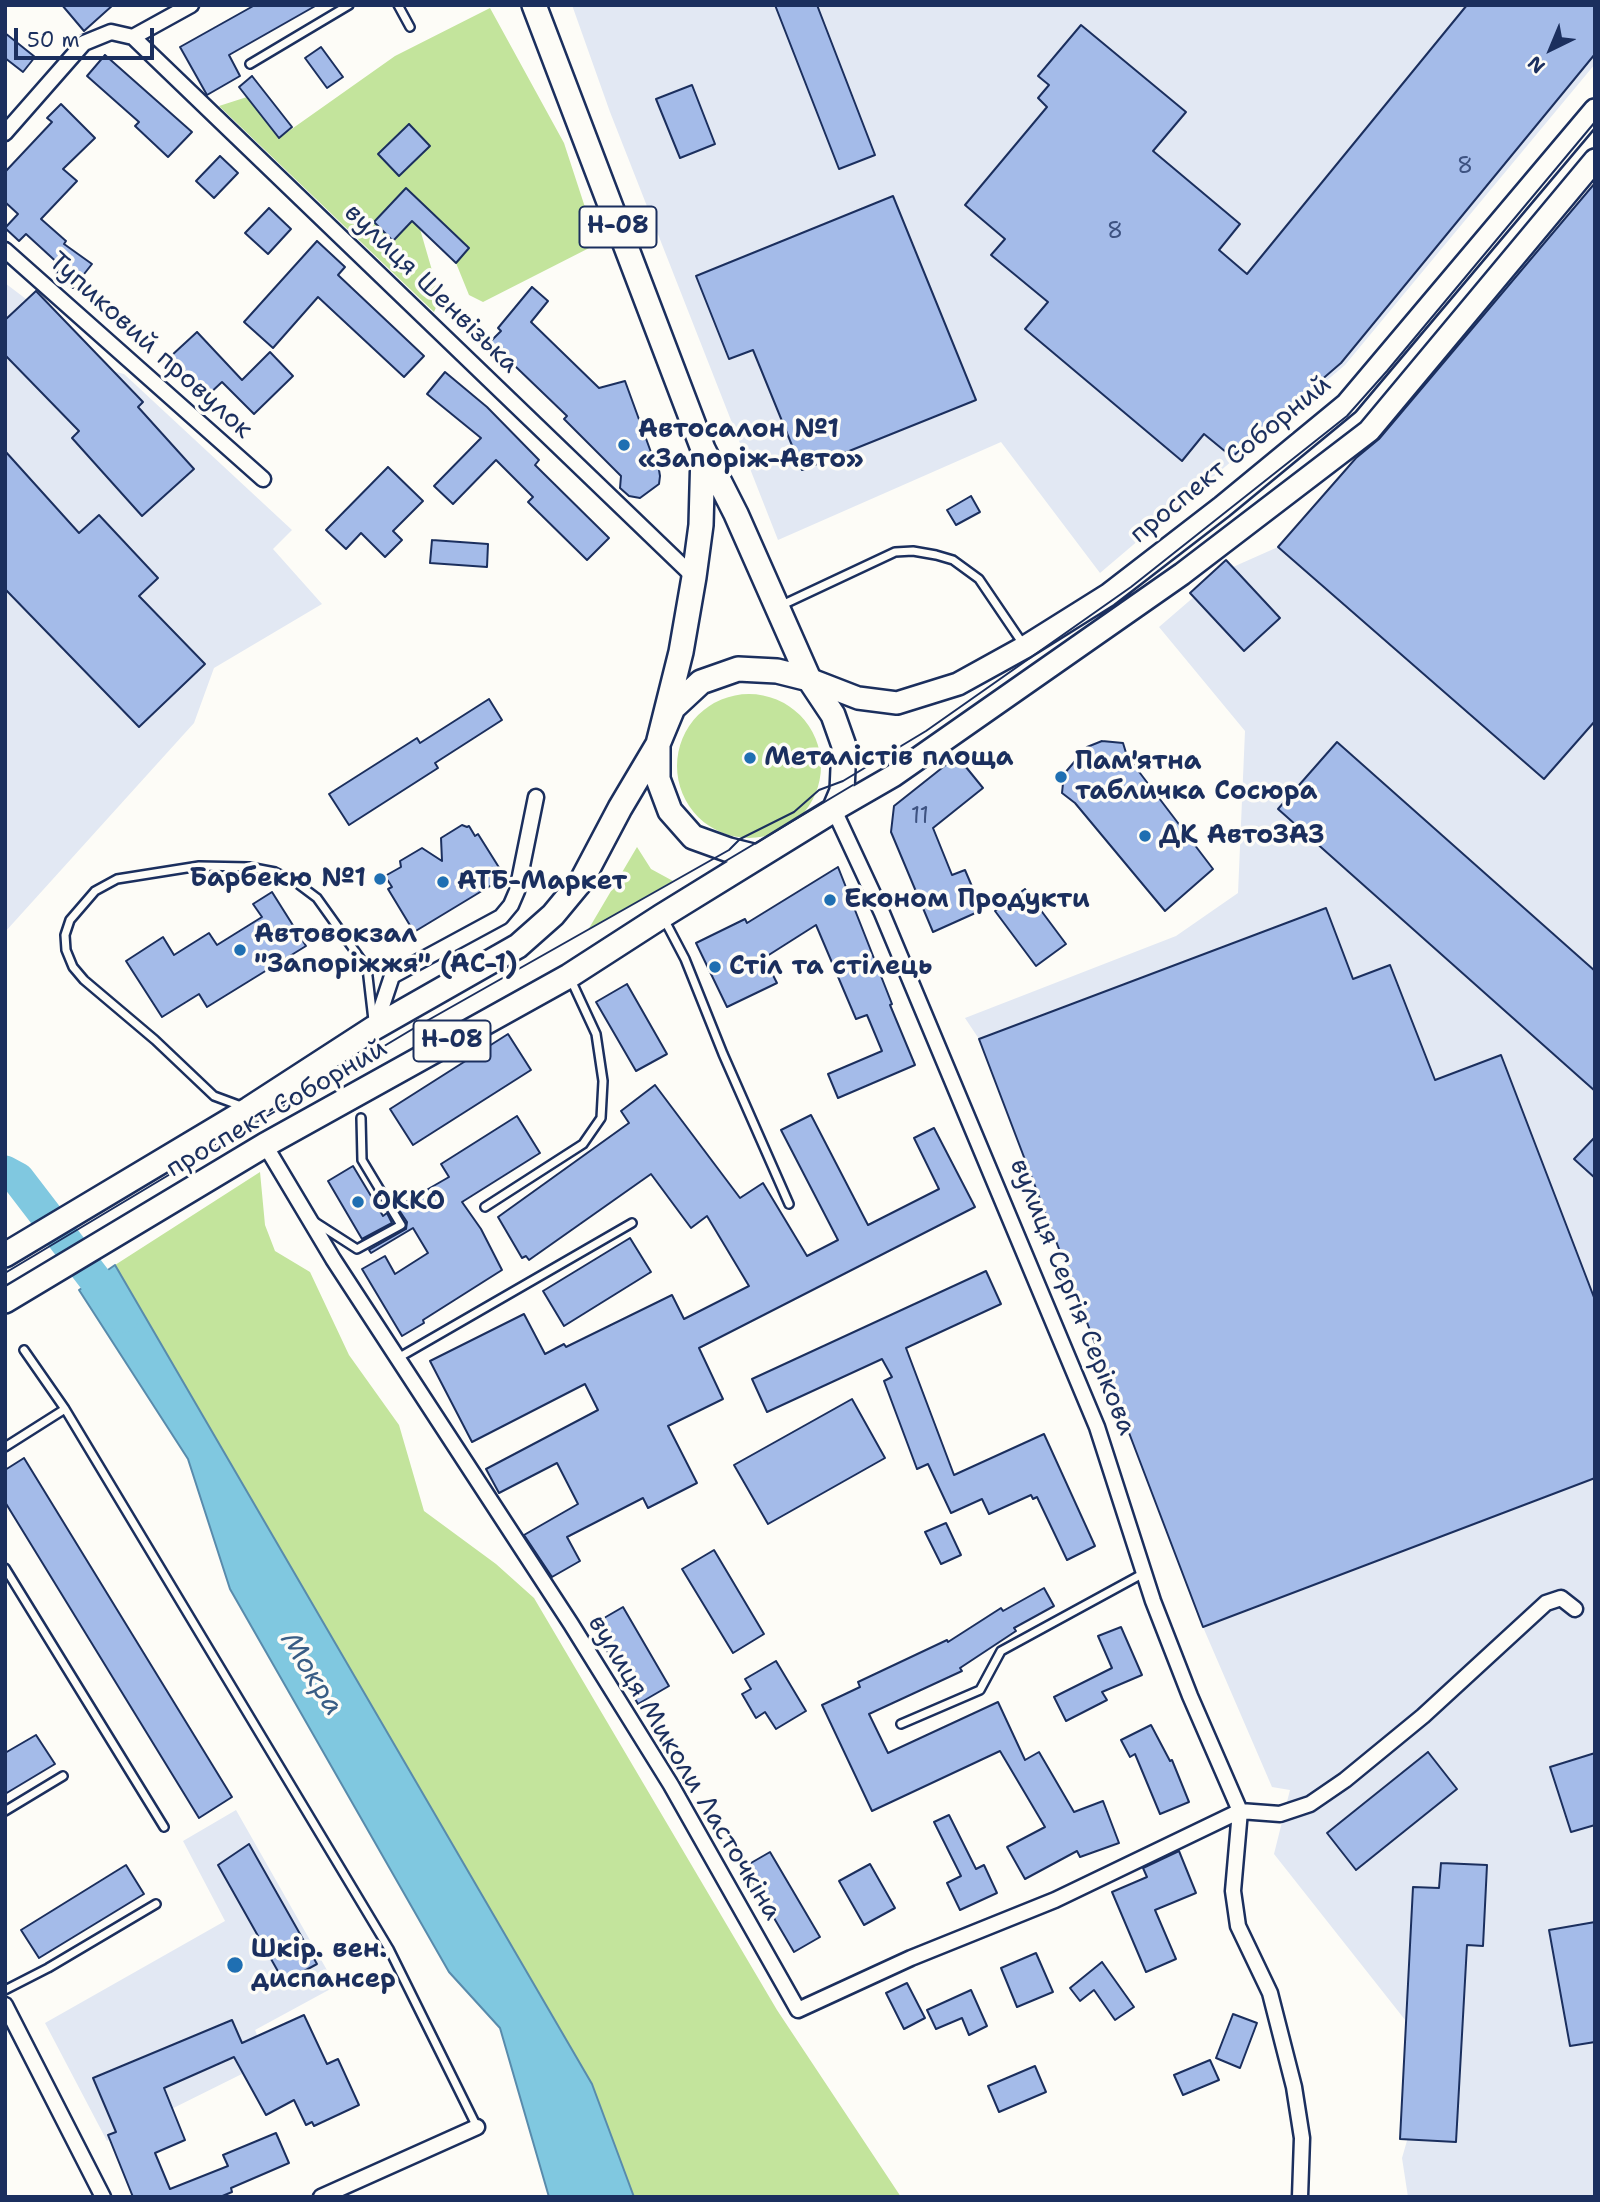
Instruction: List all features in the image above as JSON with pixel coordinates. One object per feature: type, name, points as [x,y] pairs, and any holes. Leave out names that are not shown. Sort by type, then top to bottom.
[{"type":"main road","name":"Н-08","points":[[534,5],[703,449],[736,514],[809,679],[833,715],[844,746],[842,792],[834,810],[757,857]]},
{"type":"main road","name":"проспект Соборний","points":[[809,679],[858,698],[897,703],[958,684],[1025,647],[1108,595],[1222,507],[1347,404],[1595,110]]},
{"type":"main road","points":[[834,810],[893,776],[1182,574],[1369,431],[1595,160]]},
{"type":"main road","name":"Н-08","points":[[658,744],[681,652],[695,577],[701,525],[703,449]]},
{"type":"main road","points":[[757,857],[692,837],[670,811],[658,779],[658,744],[673,708],[701,682],[738,669],[777,671],[809,679]]},
{"type":"main road","name":"проспект Соборний","points":[[5,1255],[249,1109],[374,1028],[518,946],[553,915],[582,880],[658,744]]},
{"type":"main road","name":"проспект Соборний","points":[[5,1301],[265,1145],[569,976],[757,857]]},
{"type":"street","points":[[5,133],[84,43],[111,32],[133,37],[191,5]]},
{"type":"street","name":"вулиця Шенвізька","points":[[133,37],[695,577]]},
{"type":"street","name":"Тупиковий провулок","points":[[5,250],[263,479]]},
{"type":"street","points":[[374,1028],[392,976],[501,917],[511,905],[517,891],[536,797]]},
{"type":"street","name":"вулиця Сергія Серікова","points":[[834,810],[882,913],[1091,1414],[1144,1573],[1190,1696],[1240,1811]]},
{"type":"street","name":"вулиця Миколи Ласточкіна","points":[[265,1145],[671,1786],[798,2010],[912,1958],[1055,1900],[1240,1811],[1280,1814],[1310,1804],[1345,1780],[1423,1716],[1545,1603],[1561,1598],[1575,1609]]},
{"type":"street","points":[[1240,1811],[1233,1891],[1238,1926],[1270,1993],[1294,2087],[1302,2138],[1300,2197]]},
{"type":"street","points":[[5,2005],[103,2197]]},
{"type":"street","points":[[321,2197],[477,2127]]},
{"type":"lane","points":[[250,64],[349,5]]},
{"type":"lane","points":[[398,5],[410,27]]},
{"type":"lane","points":[[777,607],[895,552],[913,551],[953,560],[979,579],[1025,647]]},
{"type":"lane","points":[[249,1109],[214,1096],[72,967],[66,950],[65,935],[70,920],[95,891],[117,879],[199,866],[248,867],[275,872],[298,883],[317,898],[368,968],[374,1028]]},
{"type":"lane","points":[[662,916],[685,959],[723,1054],[789,1204]]},
{"type":"lane","points":[[485,1207],[583,1144],[601,1118],[603,1082],[596,1034],[569,976]]},
{"type":"lane","points":[[307,1215],[357,1249],[401,1225],[362,1160],[361,1118]]},
{"type":"lane","points":[[398,1358],[632,1223]]},
{"type":"lane","points":[[24,1350],[65,1409],[390,1949],[477,2127]]},
{"type":"lane","points":[[5,1447],[65,1409]]},
{"type":"lane","points":[[5,1568],[164,1827]]},
{"type":"lane","points":[[901,1724],[980,1690],[1001,1651],[1144,1573]]},
{"type":"lane","points":[[5,1811],[63,1776]]},
{"type":"lane","points":[[5,1990],[48,1968],[156,1904]]},
{"type":"shaded area","points":[[572,5],[1595,5],[1595,64],[1345,365],[1100,573],[1001,442],[778,540],[610,112]]},
{"type":"shaded area","points":[[1595,183],[1595,2197],[1408,2197],[1402,2158],[1432,2054],[1274,1854],[1290,1790],[1272,1787],[1203,1627],[979,1039],[965,1018],[1176,936],[1238,893],[1245,731],[1159,627],[1224,571],[1278,547]]},
{"type":"shaded area","points":[[5,283],[43,312],[104,369],[124,374],[292,530],[273,549],[322,604],[214,668],[194,723],[5,932]]},
{"type":"shaded area","name":"Шкір. вен. диспансер","points":[[236,1810],[336,1986],[255,2030],[268,2061],[107,2141],[45,2023],[225,1921],[183,1841]]},
{"type":"green space","points":[[490,8],[564,143],[597,244],[483,302],[469,295],[456,263],[420,229],[440,298],[434,312],[219,106],[247,97],[279,138],[395,56]]},
{"type":"green space","points":[[749,694],[777,699],[800,715],[816,738],[821,766],[816,794],[800,817],[777,833],[749,838],[721,833],[698,817],[682,794],[677,766],[682,738],[698,715],[721,699]]},
{"type":"green space","points":[[637,847],[651,869],[673,881],[588,930]]},
{"type":"green space","points":[[260,1172],[265,1225],[275,1251],[310,1272],[349,1355],[399,1425],[424,1511],[496,1564],[534,1598],[777,2010],[901,2197],[634,2197],[592,2084],[115,1265]]},
{"type":"water","points":[[115,1265],[592,2084],[634,2197],[549,2197],[500,2028],[449,1972],[230,1589],[188,1459],[79,1290]]},
{"type":"building","points":[[62,5],[113,5],[84,31]]},
{"type":"building","points":[[255,5],[317,5],[229,55],[240,76],[207,95],[180,47]]},
{"type":"building","points":[[775,5],[817,5],[875,155],[839,169]]},
{"type":"building","points":[[1467,5],[1595,5],[1595,54],[1341,363],[1232,457],[1204,434],[1182,461],[1025,329],[1048,302],[991,255],[1005,239],[965,205],[1047,107],[1038,98],[1049,85],[1038,76],[1081,25],[1186,112],[1153,151],[1240,224],[1219,250],[1247,274]]},
{"type":"building","points":[[5,33],[35,57],[23,72],[5,58]]},
{"type":"building","points":[[321,47],[343,77],[327,88],[305,58]]},
{"type":"building","points":[[105,55],[192,132],[168,157],[135,126],[139,122],[87,76]]},
{"type":"building","points":[[252,76],[292,127],[279,138],[239,87]]},
{"type":"building","points":[[692,85],[715,144],[680,158],[656,99]]},
{"type":"building","points":[[61,104],[95,138],[63,169],[77,181],[41,219],[66,241],[64,244],[92,264],[73,288],[56,275],[62,267],[26,234],[19,241],[5,228],[18,214],[5,202],[5,172],[52,122],[47,118]]},
{"type":"building","points":[[409,124],[430,146],[399,176],[378,154]]},
{"type":"building","points":[[220,156],[238,173],[214,198],[196,181]]},
{"type":"building","points":[[1595,183],[1595,721],[1544,779],[1278,547],[1356,458],[1379,439]]},
{"type":"building","points":[[406,188],[469,248],[456,263],[412,221],[393,241],[374,222]]},
{"type":"building","points":[[893,196],[976,400],[802,470],[753,350],[729,359],[696,276]]},
{"type":"building","points":[[269,208],[291,229],[268,254],[245,233]]},
{"type":"building","points":[[317,241],[345,267],[338,275],[424,356],[404,377],[318,297],[273,348],[244,322]]},
{"type":"building","points":[[532,287],[548,301],[531,322],[599,388],[625,381],[652,455],[658,464],[660,476],[659,484],[640,498],[629,496],[620,488],[621,476],[564,419],[567,416],[490,342],[501,331],[498,328]]},
{"type":"building","points":[[36,291],[143,402],[138,407],[194,469],[142,516],[72,438],[79,431],[5,355],[5,320]]},
{"type":"building","points":[[197,332],[242,380],[270,352],[293,376],[254,414],[222,382],[207,396],[171,356]]},
{"type":"building","points":[[445,372],[487,407],[539,460],[535,465],[609,538],[587,560],[528,502],[533,497],[496,460],[453,504],[434,486],[481,438],[427,394]]},
{"type":"building","points":[[5,451],[79,533],[99,515],[158,578],[139,596],[205,664],[139,727],[5,589]]},
{"type":"building","points":[[388,467],[423,501],[393,531],[402,540],[385,557],[361,533],[346,549],[326,530]]},
{"type":"building","points":[[971,496],[980,512],[956,525],[947,510]]},
{"type":"building","points":[[432,540],[488,544],[487,567],[430,563]]},
{"type":"building","points":[[1226,560],[1280,618],[1244,651],[1190,593]]},
{"type":"building","points":[[489,699],[502,720],[435,763],[438,768],[349,825],[329,794],[417,738],[420,743]]},
{"type":"building","name":"ДК АвтоЗАЗ","points":[[1102,741],[1123,743],[1127,756],[1213,869],[1165,911],[1075,803],[1062,793],[1064,774],[1087,747]]},
{"type":"building","points":[[1337,742],[1595,971],[1595,1091],[1278,809]]},
{"type":"building","points":[[957,756],[983,788],[933,828],[952,875],[965,870],[982,910],[933,932],[891,832],[894,806]]},
{"type":"building","name":"АТБ-Маркет","points":[[462,825],[469,826],[475,836],[478,834],[505,877],[414,932],[388,889],[392,887],[385,876],[401,867],[400,861],[422,848],[442,861],[441,838]]},
{"type":"building","points":[[838,867],[915,1065],[838,1098],[828,1074],[882,1051],[867,1015],[856,1019],[816,925],[764,958],[777,983],[727,1007],[696,943],[745,919],[747,923]]},
{"type":"building","points":[[1025,889],[1066,944],[1036,966],[995,911]]},
{"type":"building","name":"Автовокзал \"Запоріжжя\" (АС-1)","points":[[272,892],[306,946],[207,1007],[199,994],[162,1017],[126,961],[163,937],[174,955],[209,933],[217,945],[262,917],[253,904]]},
{"type":"building","points":[[1326,908],[1353,979],[1390,965],[1435,1080],[1501,1055],[1595,1300],[1595,1478],[1203,1627],[979,1039]]},
{"type":"building","points":[[627,984],[667,1054],[636,1071],[596,1002]]},
{"type":"building","points":[[508,1034],[531,1070],[413,1145],[390,1109]]},
{"type":"building","points":[[655,1085],[740,1198],[763,1183],[807,1256],[838,1240],[781,1130],[811,1115],[868,1225],[939,1189],[914,1138],[934,1128],[975,1207],[699,1348],[723,1399],[668,1426],[697,1483],[648,1508],[643,1498],[567,1537],[580,1561],[552,1577],[524,1535],[578,1504],[557,1463],[499,1493],[486,1469],[598,1410],[585,1384],[472,1442],[430,1361],[524,1314],[545,1354],[564,1344],[566,1347],[672,1295],[684,1319],[749,1286],[707,1216],[691,1228],[651,1174],[529,1260],[526,1256],[522,1258],[498,1217],[629,1123],[621,1111]]},
{"type":"building","points":[[517,1116],[540,1153],[462,1202],[481,1229],[502,1270],[402,1336],[362,1269],[385,1256],[395,1274],[428,1253],[413,1228],[371,1253],[369,1250],[406,1229],[407,1222],[397,1207],[449,1177],[441,1164]]},
{"type":"building","points":[[1595,1137],[1595,1178],[1574,1159]]},
{"type":"building","points":[[353,1166],[383,1216],[387,1213],[392,1223],[362,1239],[328,1181]]},
{"type":"building","points":[[630,1238],[651,1272],[564,1326],[543,1291]]},
{"type":"building","points":[[986,1271],[1001,1304],[906,1348],[954,1475],[1044,1434],[1095,1546],[1067,1560],[1037,1497],[1033,1499],[1031,1495],[989,1514],[982,1499],[951,1513],[928,1464],[917,1469],[884,1381],[892,1377],[882,1359],[767,1412],[752,1379]]},
{"type":"building","points":[[852,1399],[885,1458],[768,1524],[734,1465]]},
{"type":"building","points":[[24,1458],[232,1797],[199,1818],[5,1502],[5,1470]]},
{"type":"building","points":[[946,1523],[961,1555],[941,1564],[925,1532]]},
{"type":"building","points":[[714,1550],[764,1634],[733,1653],[682,1569]]},
{"type":"building","points":[[1044,1588],[1054,1606],[1014,1628],[1016,1631],[960,1668],[962,1671],[869,1714],[888,1753],[998,1702],[1025,1760],[1039,1752],[1074,1812],[1103,1801],[1119,1843],[1080,1857],[1077,1851],[1025,1879],[1007,1847],[1045,1827],[1000,1751],[872,1811],[822,1705],[860,1687],[858,1682],[947,1640],[948,1642],[1001,1608],[1003,1611]]},
{"type":"building","points":[[623,1607],[669,1686],[638,1704],[592,1625]]},
{"type":"building","points":[[1121,1627],[1142,1675],[1102,1692],[1107,1700],[1066,1721],[1054,1697],[1112,1668],[1098,1636]]},
{"type":"building","points":[[776,1661],[806,1711],[776,1729],[765,1712],[756,1718],[742,1694],[751,1689],[745,1679]]},
{"type":"building","points":[[1151,1725],[1170,1761],[1172,1760],[1189,1802],[1160,1814],[1135,1754],[1130,1757],[1121,1740]]},
{"type":"building","points":[[36,1735],[55,1764],[5,1794],[5,1753]]},
{"type":"building","points":[[1428,1752],[1457,1789],[1356,1870],[1327,1833]]},
{"type":"building","points":[[1595,1753],[1595,1825],[1571,1832],[1550,1767]]},
{"type":"building","points":[[949,1815],[976,1869],[984,1865],[997,1893],[960,1910],[947,1883],[961,1876],[934,1822]]},
{"type":"building","points":[[249,1844],[317,1964],[284,1982],[218,1865]]},
{"type":"building","points":[[1179,1851],[1196,1893],[1155,1910],[1176,1959],[1146,1972],[1112,1892],[1147,1877],[1143,1868]]},
{"type":"building","points":[[770,1852],[820,1937],[794,1952],[744,1867]]},
{"type":"building","points":[[1441,1863],[1487,1865],[1483,1946],[1467,1945],[1456,2142],[1400,2139],[1413,1887],[1439,1888]]},
{"type":"building","points":[[870,1864],[895,1908],[864,1925],[839,1881]]},
{"type":"building","points":[[126,1865],[144,1894],[39,1958],[21,1930]]},
{"type":"building","points":[[1595,1922],[1595,2042],[1570,2046],[1549,1930]]},
{"type":"building","points":[[1036,1953],[1053,1992],[1017,2007],[1001,1968]]},
{"type":"building","points":[[1102,1962],[1134,2007],[1115,2020],[1094,1990],[1080,2001],[1070,1988]]},
{"type":"building","points":[[907,1983],[925,2018],[904,2029],[886,1993]]},
{"type":"building","points":[[971,1990],[987,2026],[969,2035],[962,2018],[936,2029],[927,2010]]},
{"type":"building","points":[[1233,2014],[1257,2023],[1240,2068],[1216,2058]]},
{"type":"building","points":[[304,2015],[327,2064],[338,2059],[359,2105],[314,2126],[312,2122],[306,2125],[294,2100],[266,2115],[234,2057],[164,2088],[185,2140],[155,2153],[170,2189],[228,2166],[223,2155],[276,2133],[289,2163],[231,2188],[232,2192],[220,2197],[133,2197],[108,2135],[116,2132],[93,2078],[232,2020],[242,2043]]},
{"type":"building","points":[[1210,2060],[1219,2080],[1183,2095],[1174,2075]]},
{"type":"building","points":[[1035,2066],[1046,2092],[999,2112],[988,2086]]},
{"type":"waterway","name":"Мокра","points":[[5,1172],[18,1179],[123,1316]]},
{"type":"tram line","points":[[5,1273],[416,1027],[729,850],[740,839],[794,812],[819,790],[843,781],[926,731],[1131,587],[1347,416],[1595,122]]},
{"type":"tram line","points":[[724,862],[853,785]]},
{"type":"place","name":"Автосалон №1 «Запоріж-Авто»","points":[[624,445]]},
{"type":"place","name":"Металістів площа","points":[[750,758]]},
{"type":"place","name":"Пам'ятна табличка Сосюра","points":[[1061,777]]},
{"type":"place","name":"ДК АвтоЗАЗ","points":[[1145,836]]},
{"type":"place","name":"Барбекю №1","points":[[380,879]]},
{"type":"place","name":"АТБ-Маркет","points":[[443,882]]},
{"type":"place","name":"Економ Продукти","points":[[830,900]]},
{"type":"place","name":"Автовокзал \"Запоріжжя\" (АС-1)","points":[[240,950]]},
{"type":"place","name":"Стіл та стілець","points":[[715,967]]},
{"type":"place","name":"ОККО","points":[[358,1202]]},
{"type":"place","name":"Шкір. вен. диспансер","points":[[235,1965]]}]
